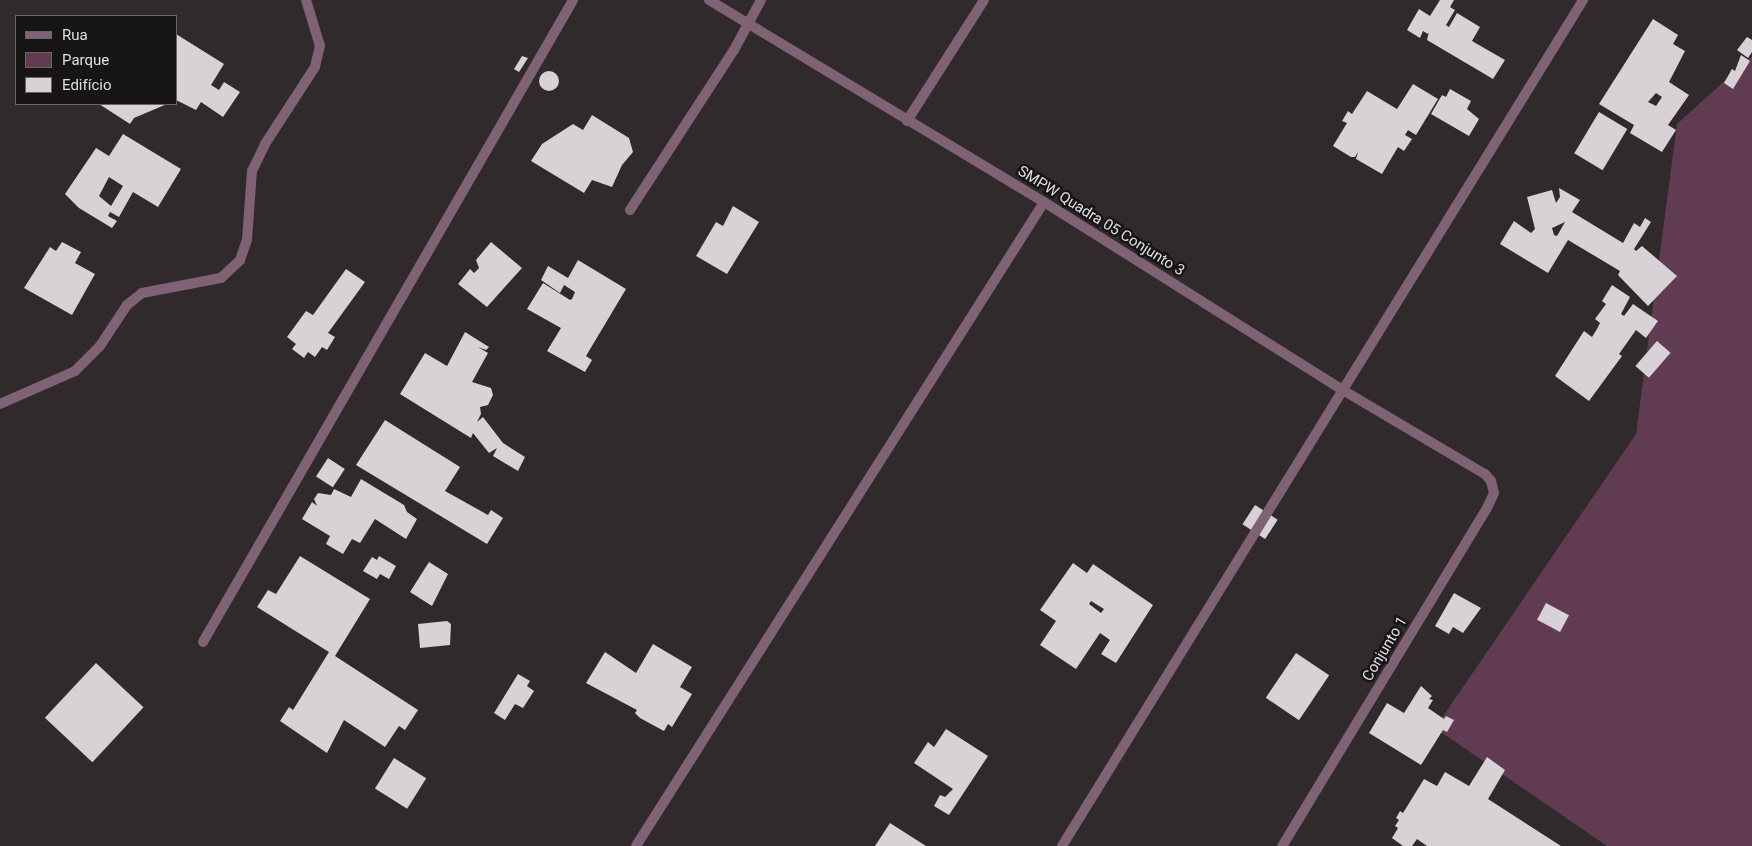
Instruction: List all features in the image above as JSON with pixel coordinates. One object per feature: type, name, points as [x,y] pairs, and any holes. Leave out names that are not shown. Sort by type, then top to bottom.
[{"type":"street","points":[[0,404],[75,371],[100,346],[127,305],[142,293],[221,278],[240,260],[247,240],[252,171],[265,144],[316,66],[320,46],[306,0]]},
{"type":"street","points":[[202,642],[573,0]]},
{"type":"street","name":"SMPW Quadra 05 Conjunto 3","points":[[709,0],[1044,202],[1341,389],[1476,470]]},
{"type":"street","points":[[630,210],[734,50],[761,0]]},
{"type":"street","points":[[907,121],[984,0]]},
{"type":"street","points":[[1062,846],[1341,389],[1583,0]]},
{"type":"street","points":[[636,846],[1044,202]]},
{"type":"street","name":"Conjunto 1","points":[[1282,846],[1487,508],[1493,487],[1485,474],[1476,470]]},
{"type":"green space","points":[[1752,56],[1752,846],[1607,846],[1435,728],[1636,434],[1677,124]]},
{"type":"building","points":[[1440,0],[1454,0],[1450,7],[1455,10],[1446,25],[1449,27],[1457,13],[1480,27],[1472,41],[1505,60],[1493,79],[1427,40],[1429,32],[1428,34],[1423,31],[1420,38],[1407,30],[1419,9],[1430,16]]},
{"type":"building","points":[[1653,19],[1678,35],[1673,44],[1685,51],[1669,82],[1689,95],[1668,125],[1676,130],[1662,152],[1630,133],[1634,125],[1599,104]],"holes":[[[1656,93],[1662,97],[1656,106],[1648,102]]]},
{"type":"building","points":[[178,35],[224,64],[211,85],[219,90],[224,82],[240,92],[223,117],[201,102],[196,110],[178,101]]},
{"type":"building","points":[[1747,37],[1752,40],[1752,52],[1748,58],[1737,50]]},
{"type":"building","points":[[1741,55],[1750,61],[1733,89],[1724,83],[1732,69],[1735,71]]},
{"type":"building","points":[[522,56],[528,58],[519,72],[514,69]]},
{"type":"building","points":[[545,71],[553,71],[559,77],[559,85],[553,91],[545,91],[539,85],[539,77]]},
{"type":"building","points":[[1413,84],[1438,99],[1416,135],[1408,130],[1405,135],[1412,139],[1404,151],[1398,147],[1382,174],[1356,159],[1358,152],[1355,157],[1351,157],[1333,146],[1347,123],[1342,121],[1348,111],[1352,114],[1367,91],[1397,109]]},
{"type":"building","points":[[1450,89],[1471,101],[1467,109],[1479,119],[1469,136],[1431,114],[1442,95],[1446,97]]},
{"type":"building","points":[[101,105],[165,105],[134,118],[130,124]]},
{"type":"building","points":[[1599,112],[1627,129],[1603,170],[1574,153]]},
{"type":"building","points":[[592,115],[629,138],[633,152],[622,165],[612,187],[592,180],[584,193],[531,161],[542,144],[573,124],[583,130]]},
{"type":"building","points":[[123,134],[181,169],[158,207],[133,192],[119,217],[110,212],[108,216],[117,221],[112,228],[79,208],[65,194],[96,148],[109,156]],"holes":[[[109,177],[123,186],[111,206],[99,196]]]},
{"type":"building","points":[[1559,188],[1580,200],[1572,212],[1623,243],[1634,223],[1640,227],[1645,218],[1651,222],[1634,249],[1636,251],[1642,246],[1677,276],[1648,306],[1618,275],[1620,271],[1568,240],[1548,273],[1500,244],[1514,221],[1531,233],[1535,229],[1527,197],[1552,190],[1556,203],[1560,197]],"holes":[[[1565,222],[1557,236],[1554,235],[1552,228]]]},
{"type":"building","points":[[733,206],[759,222],[727,274],[696,256],[716,222],[723,226]]},
{"type":"building","points":[[62,242],[81,252],[75,263],[95,274],[72,315],[24,288],[50,247],[56,251]]},
{"type":"building","points":[[491,242],[522,268],[487,307],[458,284],[470,269],[474,273],[479,268],[476,260]]},
{"type":"building","points":[[578,260],[626,289],[586,356],[592,360],[585,372],[547,351],[561,328],[527,309],[543,283],[570,300],[572,299],[575,292],[564,285],[560,293],[541,280],[548,266],[568,278]]},
{"type":"building","points":[[346,269],[365,282],[328,333],[335,337],[327,350],[322,347],[315,357],[308,352],[304,358],[292,349],[296,344],[287,337],[306,311],[313,315]]},
{"type":"building","points":[[1612,285],[1630,297],[1621,314],[1624,316],[1633,304],[1658,321],[1646,338],[1636,330],[1619,354],[1622,356],[1589,401],[1555,376],[1584,331],[1592,337],[1600,323],[1595,319],[1606,304],[1602,301]]},
{"type":"building","points":[[465,332],[489,347],[486,350],[478,347],[488,353],[472,382],[491,388],[493,395],[488,405],[480,407],[481,414],[477,422],[483,417],[503,443],[525,457],[518,471],[493,456],[497,448],[489,453],[473,433],[471,438],[400,394],[425,353],[447,366]]},
{"type":"building","points":[[1657,341],[1671,353],[1649,378],[1635,366]]},
{"type":"building","points":[[385,420],[460,467],[445,491],[488,515],[491,510],[503,518],[487,544],[356,465]]},
{"type":"building","points":[[328,458],[345,469],[333,487],[316,476]]},
{"type":"building","points":[[361,479],[404,505],[407,512],[417,519],[406,539],[375,519],[360,543],[352,539],[343,554],[326,544],[330,536],[302,519],[312,502],[317,506],[314,499],[318,493],[331,495],[334,489],[351,497]]},
{"type":"building","points":[[1255,505],[1278,520],[1265,539],[1242,524]]},
{"type":"building","points":[[300,556],[370,599],[335,656],[418,710],[405,730],[399,726],[385,747],[344,720],[327,753],[280,721],[289,707],[293,710],[329,652],[257,607],[268,590],[276,594]]},
{"type":"building","points":[[379,556],[396,566],[389,579],[380,574],[377,579],[363,571],[372,557],[377,560]]},
{"type":"building","points":[[429,562],[448,574],[432,606],[410,592]]},
{"type":"building","points":[[1073,563],[1087,573],[1093,564],[1153,605],[1116,663],[1101,654],[1110,640],[1100,633],[1076,669],[1040,645],[1056,621],[1040,610]],"holes":[[[1091,601],[1104,609],[1101,613],[1089,604]]]},
{"type":"building","points":[[1454,593],[1481,608],[1463,633],[1453,627],[1449,634],[1435,626]]},
{"type":"building","points":[[1546,603],[1569,615],[1560,632],[1537,620]]},
{"type":"building","points":[[447,621],[451,624],[450,645],[420,648],[418,624]]},
{"type":"building","points":[[653,644],[692,667],[680,687],[692,694],[672,727],[668,724],[664,731],[640,718],[635,713],[637,710],[586,683],[605,652],[636,673]]},
{"type":"building","points":[[1296,653],[1329,675],[1299,720],[1266,698]]},
{"type":"building","points":[[96,663],[144,707],[92,762],[45,718]]},
{"type":"building","points":[[518,674],[530,681],[527,686],[534,691],[523,708],[515,704],[505,720],[494,713]]},
{"type":"building","points":[[1421,686],[1432,696],[1429,699],[1433,700],[1428,708],[1444,719],[1446,716],[1454,720],[1447,732],[1443,730],[1421,765],[1369,733],[1387,703],[1404,713]]},
{"type":"building","points":[[946,729],[988,756],[949,815],[934,806],[940,795],[945,797],[953,789],[914,763],[928,742],[934,747]]},
{"type":"building","points":[[1487,757],[1505,770],[1488,799],[1561,846],[1427,846],[1417,839],[1412,846],[1403,846],[1392,838],[1398,828],[1395,826],[1399,820],[1396,818],[1400,811],[1403,813],[1424,779],[1437,786],[1445,772],[1469,786]]},
{"type":"building","points":[[394,758],[426,778],[407,809],[375,789]]},
{"type":"building","points":[[890,823],[926,846],[875,846]]}]
